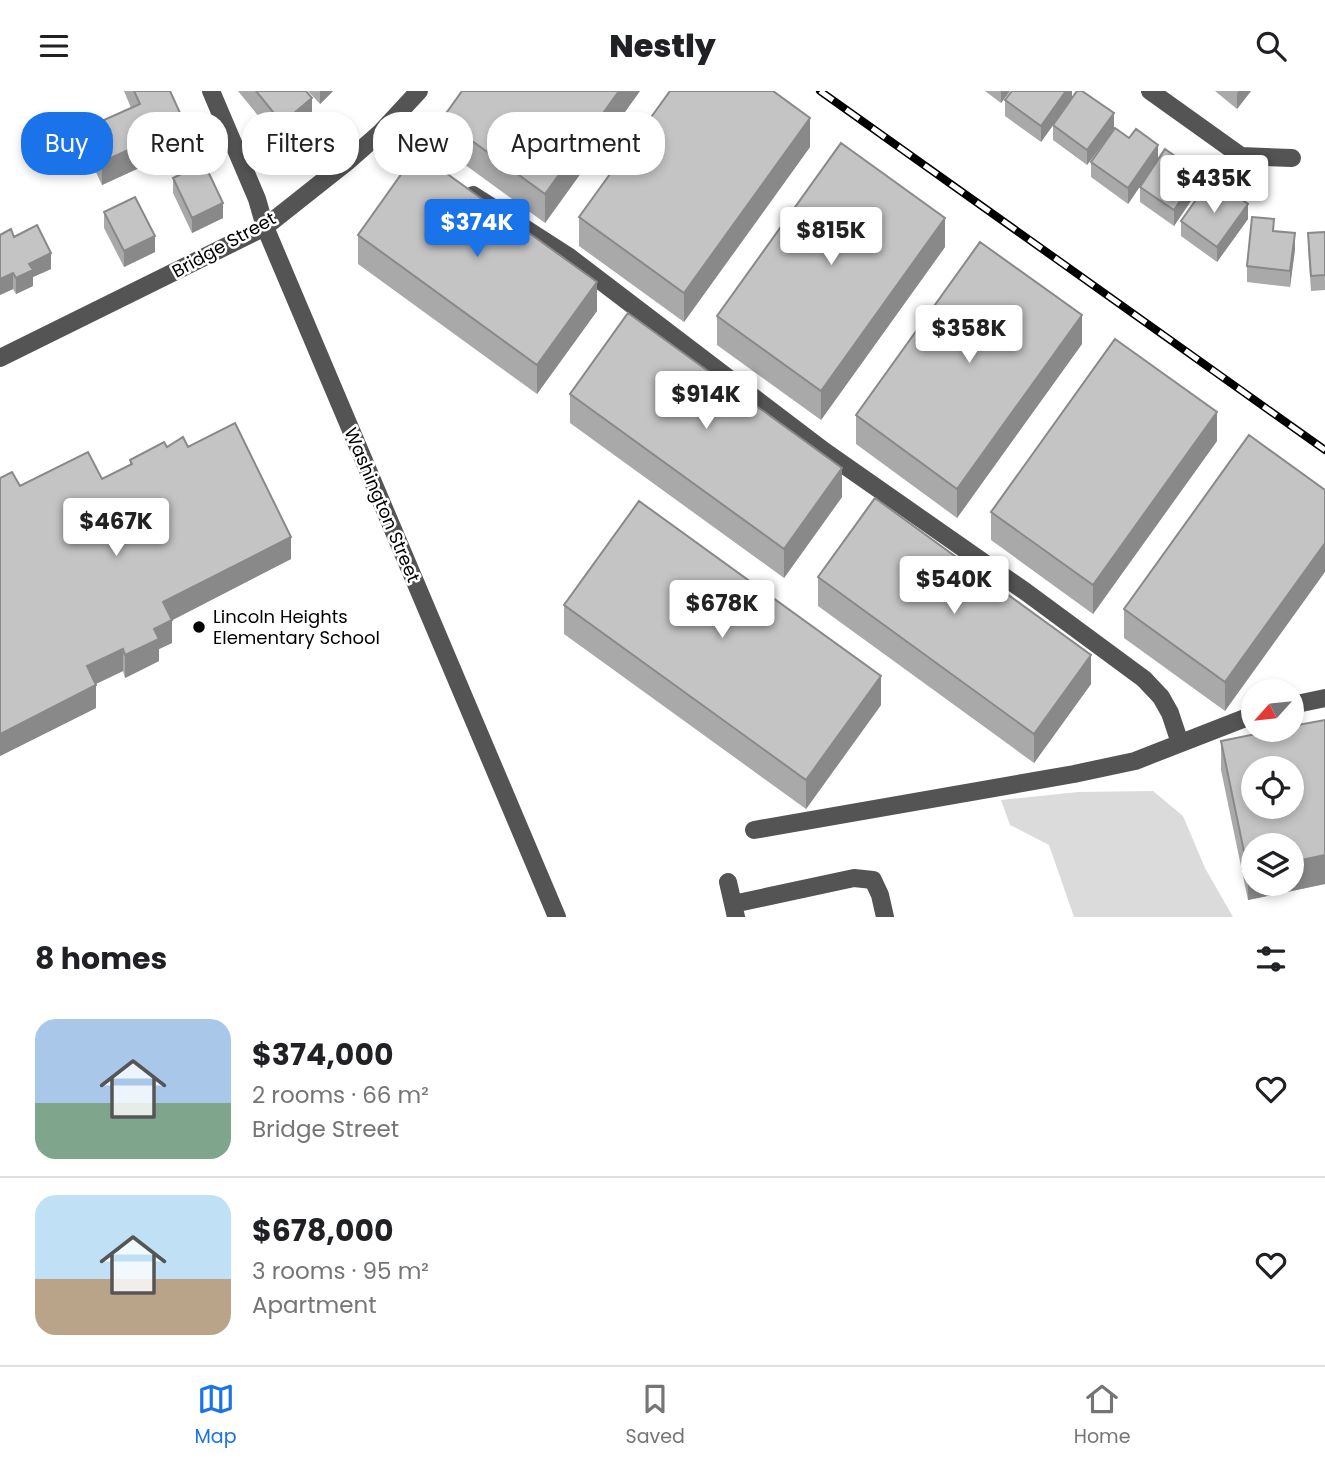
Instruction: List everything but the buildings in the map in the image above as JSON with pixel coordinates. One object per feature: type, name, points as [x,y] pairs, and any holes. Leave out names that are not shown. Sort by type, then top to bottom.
[{"type":"street","name":"Washington Street","points":[[211,91],[257,199],[265,226],[556,917]]},
{"type":"street","name":"Bridge Street","points":[[400,112],[419,91]]},
{"type":"street","points":[[1150,91],[1241,156],[1292,158]]},
{"type":"street","name":"Bridge Street","points":[[0,358],[265,226],[315,189],[373,139]]},
{"type":"street","points":[[443,175],[568,256],[824,451],[1026,592],[1143,679],[1161,697],[1170,713],[1180,743]]},
{"type":"street","points":[[1304,702],[1325,698]]},
{"type":"street","points":[[754,829],[1135,761],[1241,720]]},
{"type":"street","points":[[729,881],[734,911],[854,878],[873,880],[885,917]]},
{"type":"shaded area","points":[[1153,791],[1183,816],[1205,868],[1233,917],[1074,917],[1049,845],[1010,825],[1001,800],[1078,792]]},
{"type":"railway","points":[[820,91],[1325,450]]},
{"type":"place","name":"Lincoln Heights Elementary School","points":[[199,627]]}]
